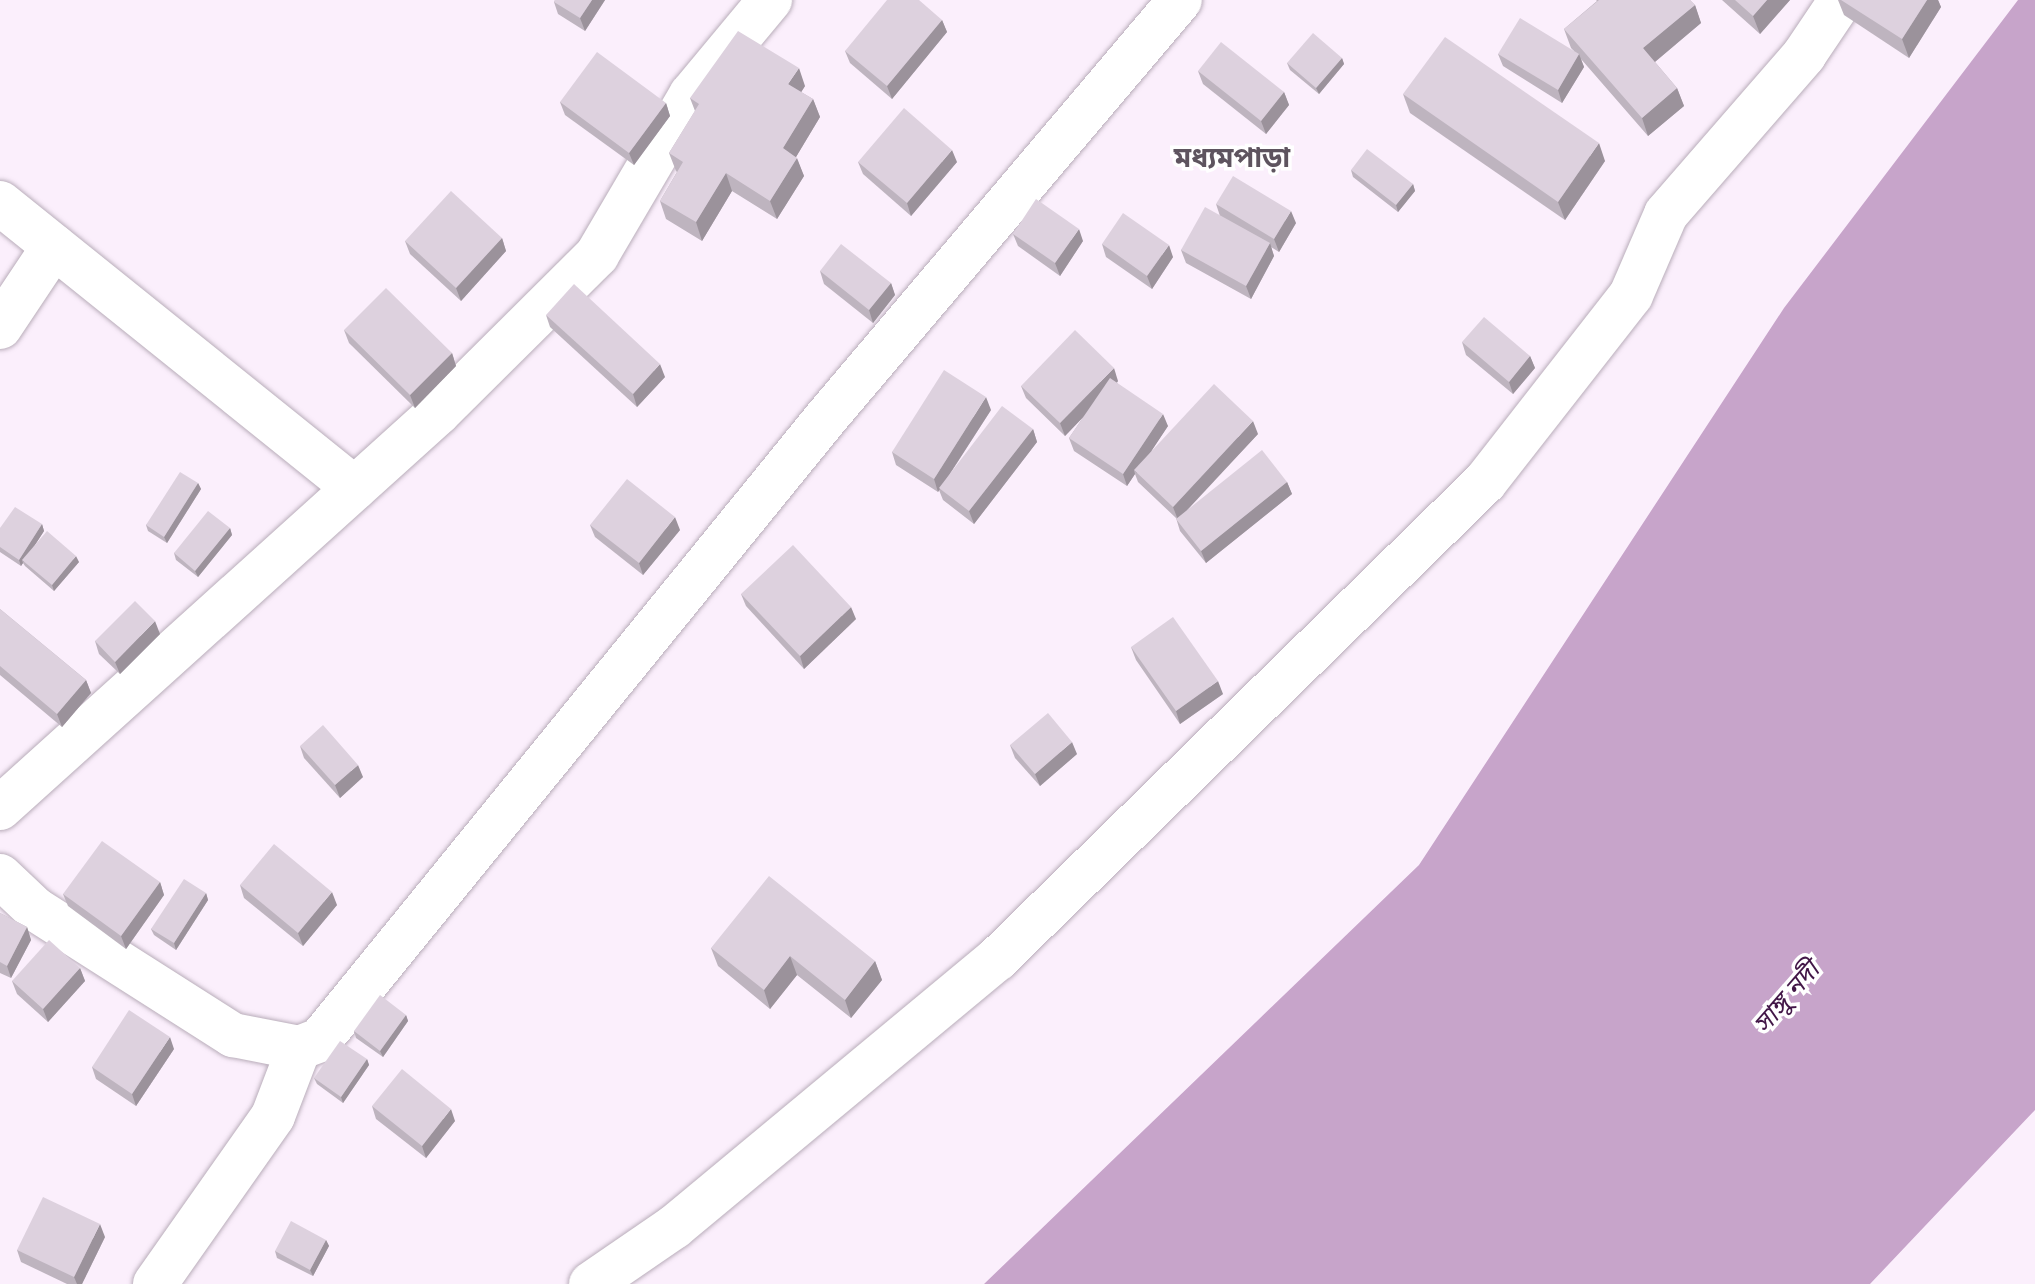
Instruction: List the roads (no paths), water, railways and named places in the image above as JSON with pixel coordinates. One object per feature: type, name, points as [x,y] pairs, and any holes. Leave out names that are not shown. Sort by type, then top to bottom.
[{"type":"street","points":[[0,808],[355,488],[597,255],[691,95],[770,0]]},
{"type":"street","points":[[0,876],[35,909],[233,1035],[299,1048],[320,1040],[347,1011],[825,419],[1180,0]]},
{"type":"street","points":[[591,1284],[674,1227],[997,959],[1485,482],[1631,295],[1666,214],[1804,55],[1841,0]]},
{"type":"street","points":[[0,203],[355,488]]},
{"type":"street","points":[[0,327],[54,246]]},
{"type":"street","points":[[155,1284],[273,1116],[299,1048]]},
{"type":"water","name":"সাঙ্গু নদী","points":[[2018,0],[2035,0],[2035,1110],[1870,1284],[984,1284],[1419,865],[1784,308]]},
{"type":"district","name":"মধ্যমপাড়া","points":[[1232,157]]}]
